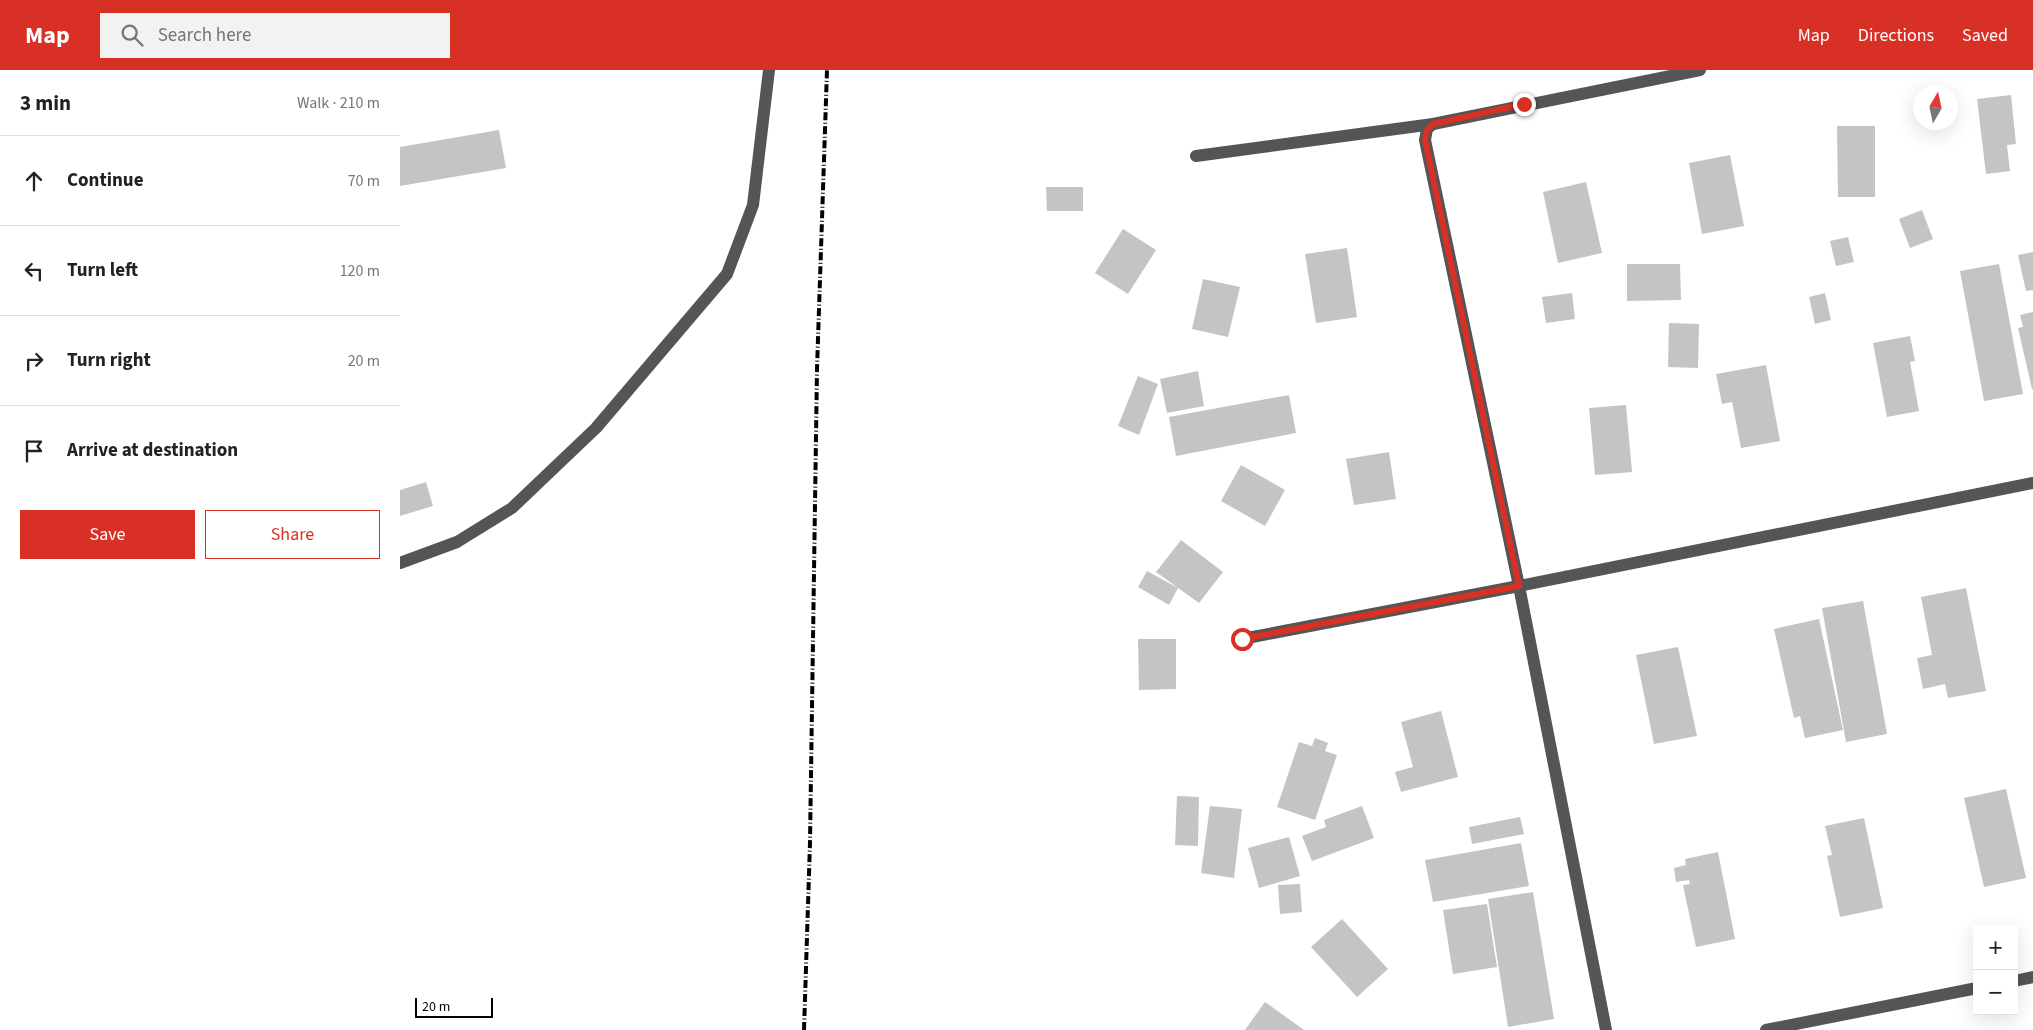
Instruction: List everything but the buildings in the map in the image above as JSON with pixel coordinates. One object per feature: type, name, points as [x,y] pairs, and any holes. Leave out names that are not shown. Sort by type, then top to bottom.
[{"type":"street","points":[[400,563],[457,542],[512,508],[596,428],[727,274],[753,205],[769,70]]},
{"type":"street","points":[[1196,156],[1433,124],[1700,70]]},
{"type":"street","points":[[1433,124],[1427,130],[1425,140],[1519,586],[1606,1030]]},
{"type":"street","points":[[1242,639],[1519,586],[2033,483]]},
{"type":"street","points":[[2018,980],[2033,977]]},
{"type":"street","points":[[1766,1030],[1973,989]]},
{"type":"railway","points":[[804,1030],[810,843],[817,369],[827,70]]},
{"type":"route","points":[[1242,639],[1519,586],[1425,140],[1427,130],[1433,124],[1524,104]]}]
